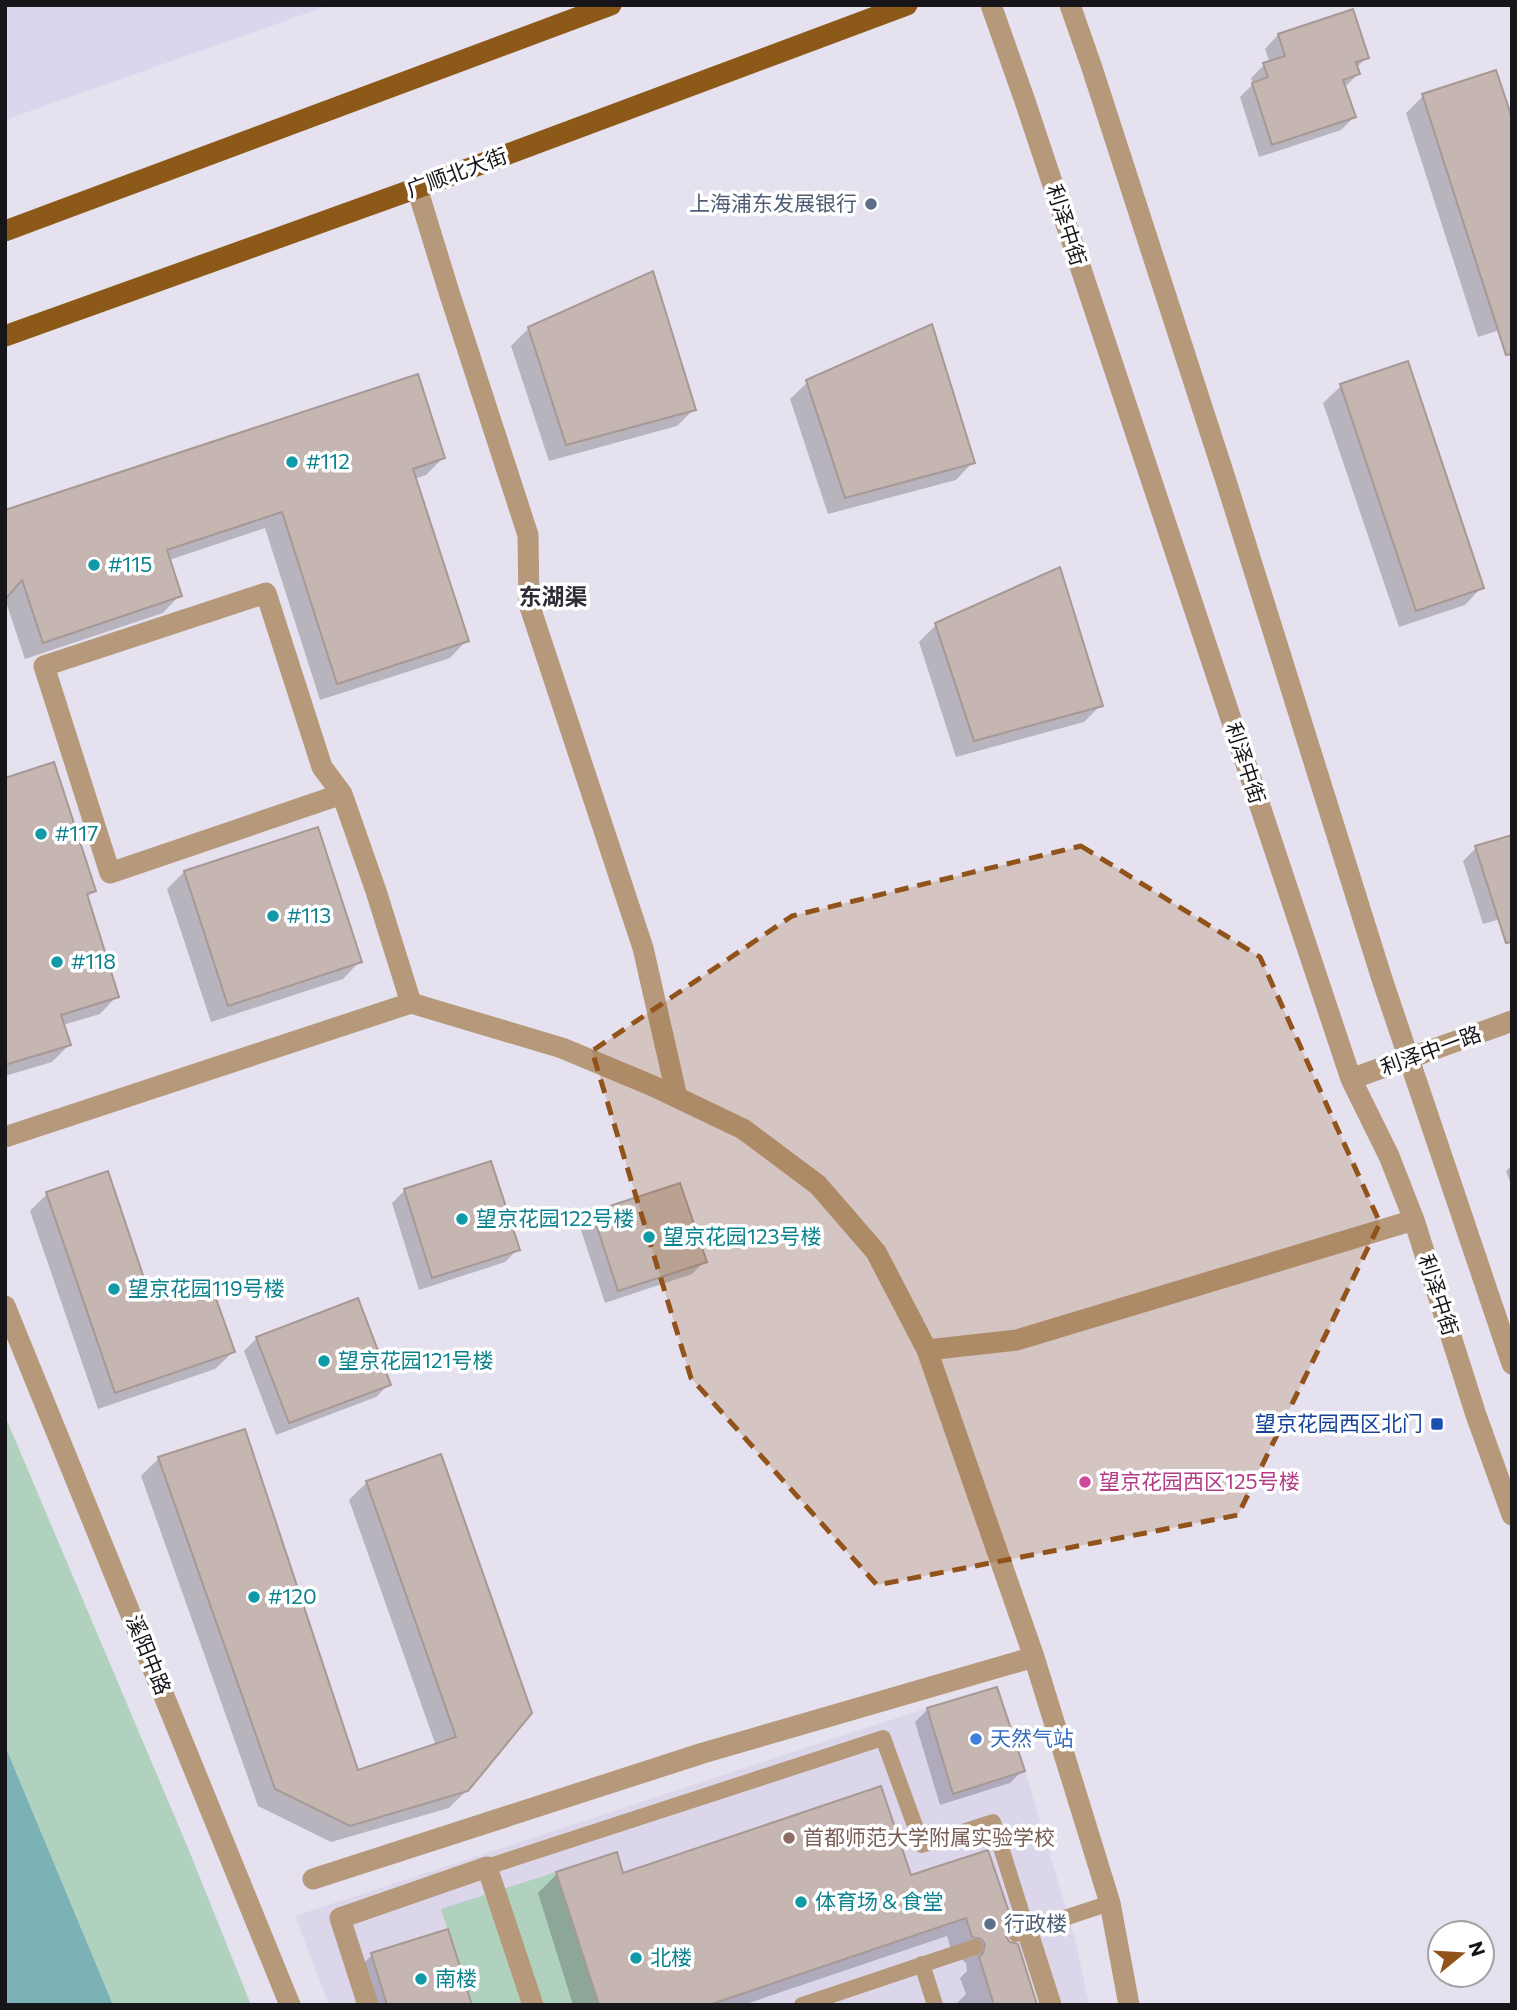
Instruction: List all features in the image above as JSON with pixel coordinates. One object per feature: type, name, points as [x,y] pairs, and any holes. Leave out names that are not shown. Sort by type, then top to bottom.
[{"type":"main road","points":[[5,231],[611,5]]},
{"type":"main road","name":"广顺北大街","points":[[5,336],[417,188],[907,5]]},
{"type":"street","name":"利泽中街","points":[[991,5],[1351,1079],[1389,1156],[1414,1220],[1476,1415],[1512,1516]]},
{"type":"street","points":[[1070,5],[1226,481],[1378,966],[1512,1364]]},
{"type":"street","points":[[417,188],[528,535],[529,604],[643,948],[677,1097]]},
{"type":"street","points":[[342,794],[110,873],[44,666],[266,593],[322,767],[342,794],[411,1003]]},
{"type":"street","points":[[5,1137],[411,1003],[562,1048],[677,1097],[743,1129],[818,1185],[876,1252],[927,1350],[1034,1657],[1110,1903],[1129,2005]]},
{"type":"street","name":"利泽中一路","points":[[1351,1079],[1512,1021]]},
{"type":"street","points":[[927,1350],[1017,1340],[1414,1220]]},
{"type":"street","name":"溪阳中路","points":[[5,1306],[290,2005]]},
{"type":"street","points":[[313,1879],[703,1754],[1034,1657]]},
{"type":"street","points":[[368,2005],[340,1918],[487,1867],[533,2005]]},
{"type":"street","points":[[1021,1932],[1051,2005]]},
{"type":"lane","points":[[487,1867],[883,1738],[922,1845],[993,1822],[1021,1932],[1110,1903]]},
{"type":"lane","points":[[802,2005],[975,1947]]},
{"type":"lane","points":[[922,1964],[935,2005]]},
{"type":"highlighted area","points":[[1081,846],[1260,957],[1380,1223],[1238,1515],[877,1585],[691,1378],[592,1051],[792,916]]},
{"type":"shaded area","points":[[5,5],[330,5],[5,120]]},
{"type":"shaded area","points":[[5,1416],[188,1848],[251,2005],[113,2005],[5,1746]]},
{"type":"shaded area","name":"首都师范大学附属实验学校","points":[[997,1687],[1075,1939],[1089,2005],[329,2005],[295,1916]]},
{"type":"shaded area","points":[[5,1746],[8,1753],[113,2005],[5,2005]]},
{"type":"shaded area","points":[[556,1872],[599,2005],[472,2005],[441,1909]]},
{"type":"building","points":[[1353,9],[1369,58],[1356,62],[1360,74],[1343,80],[1356,117],[1272,145],[1252,83],[1268,77],[1263,63],[1285,56],[1278,34]]},
{"type":"building","points":[[1496,70],[1512,118],[1512,354],[1506,355],[1422,94]]},
{"type":"building","points":[[653,271],[696,410],[566,445],[528,327]]},
{"type":"building","points":[[932,324],[975,463],[845,498],[806,380]]},
{"type":"building","points":[[1408,361],[1484,588],[1416,611],[1340,384]]},
{"type":"building","points":[[418,374],[445,458],[413,469],[469,641],[337,684],[282,512],[167,550],[182,596],[43,643],[22,580],[5,600],[5,510]]},
{"type":"building","points":[[1060,567],[1103,706],[974,741],[935,623]]},
{"type":"building","points":[[54,762],[96,891],[87,894],[119,997],[61,1015],[71,1045],[5,1065],[5,778]]},
{"type":"building","name":"#113","points":[[318,827],[362,962],[228,1006],[184,871]]},
{"type":"building","points":[[1512,835],[1512,942],[1506,943],[1475,846]]},
{"type":"building","name":"望京花园122号楼","points":[[491,1161],[520,1250],[432,1278],[404,1189]]},
{"type":"building","name":"望京花园119号楼","points":[[108,1171],[151,1299],[209,1279],[235,1352],[115,1393],[46,1192]]},
{"type":"building","name":"望京花园123号楼","points":[[680,1183],[707,1262],[618,1291],[592,1212]]},
{"type":"building","name":"望京花园121号楼","points":[[358,1298],[391,1385],[289,1423],[256,1337]]},
{"type":"building","name":"#120","points":[[245,1429],[358,1770],[456,1737],[366,1481],[441,1454],[532,1713],[468,1791],[350,1826],[275,1789],[158,1457]]},
{"type":"building","name":"天然气站","points":[[997,1687],[1025,1771],[953,1794],[927,1708]]},
{"type":"building","points":[[881,1786],[911,1875],[988,1850],[1013,1924],[1008,1928],[1006,1937],[1010,1942],[1018,1944],[1037,2005],[994,2005],[979,1957],[985,1944],[981,1939],[972,1937],[966,1918],[709,2005],[599,2005],[556,1872],[617,1852],[623,1873]]},
{"type":"building","name":"南楼","points":[[448,1929],[472,2005],[387,2005],[371,1953]]},
{"type":"place","name":"上海浦东发展银行","points":[[871,204]]},
{"type":"place","name":"#112","points":[[292,462]]},
{"type":"place","name":"#115","points":[[94,565]]},
{"type":"place","name":"#117","points":[[41,834]]},
{"type":"place","name":"#113","points":[[273,916]]},
{"type":"place","name":"#118","points":[[57,962]]},
{"type":"place","name":"望京花园122号楼","points":[[462,1219]]},
{"type":"place","name":"望京花园123号楼","points":[[649,1237]]},
{"type":"place","name":"望京花园119号楼","points":[[114,1289]]},
{"type":"place","name":"望京花园121号楼","points":[[324,1361]]},
{"type":"place","name":"望京花园西区北门","points":[[1437,1424]]},
{"type":"place","name":"望京花园西区125号楼","points":[[1085,1482]]},
{"type":"place","name":"#120","points":[[254,1597]]},
{"type":"place","name":"天然气站","points":[[976,1739]]},
{"type":"place","name":"首都师范大学附属实验学校","points":[[789,1838]]},
{"type":"place","name":"体育场 & 食堂","points":[[801,1902]]},
{"type":"place","name":"行政楼","points":[[990,1924]]},
{"type":"place","name":"北楼","points":[[636,1958]]},
{"type":"place","name":"南楼","points":[[421,1979]]},
{"type":"district","name":"东湖渠","points":[[553,597]]}]
